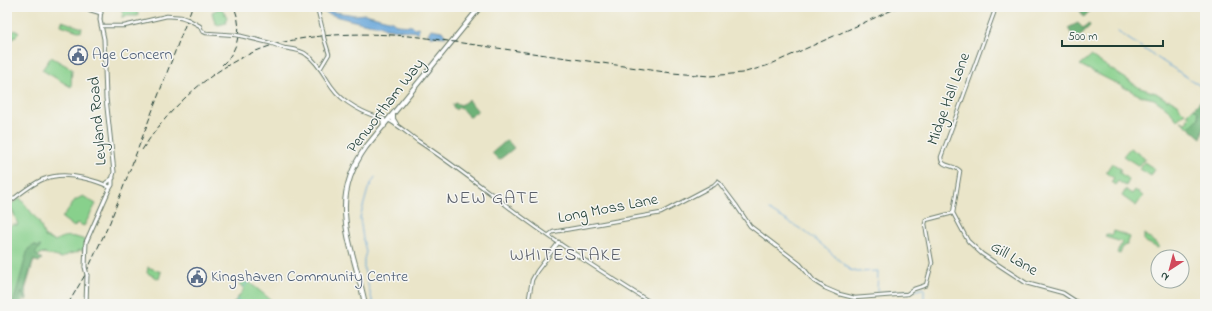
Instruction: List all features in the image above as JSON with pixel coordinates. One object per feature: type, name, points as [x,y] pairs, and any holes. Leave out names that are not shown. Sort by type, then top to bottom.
[{"type":"highway","name":"Penwortham Way","points":[[365,304],[347,232],[345,196],[348,180],[358,158],[480,7]]},
{"type":"highway","points":[[393,114],[393,119],[396,124]]},
{"type":"highway","points":[[382,119],[384,126]]},
{"type":"main road","points":[[81,7],[101,13]]},
{"type":"main road","name":"Leyland Road","points":[[86,304],[86,242],[113,178],[114,172],[107,109],[101,7]]},
{"type":"street","points":[[317,7],[329,54],[320,69]]},
{"type":"street","name":"Midge Hall Lane","points":[[953,213],[960,171],[956,167],[943,164],[940,157],[994,13],[993,7]]},
{"type":"street","points":[[101,26],[124,26],[167,16],[181,17],[200,26],[202,31],[206,33],[241,36],[308,55],[320,69],[335,91],[359,110],[382,119],[389,120],[396,124],[540,229],[653,304]]},
{"type":"street","points":[[7,204],[34,183],[52,176],[73,176],[109,185]]},
{"type":"street","name":"Long Moss Lane","points":[[549,235],[554,232],[661,212],[718,182],[750,226],[800,264],[814,281],[839,294],[856,298],[907,294],[914,289],[927,284],[932,263],[925,224],[926,220],[953,213]]},
{"type":"street","name":"Gill Lane","points":[[953,213],[968,241],[982,254],[1026,283],[1063,293],[1080,304]]},
{"type":"street","points":[[528,304],[532,279],[559,242]]},
{"type":"green space","points":[[119,7],[137,7],[138,16],[125,16],[122,18],[123,12]]},
{"type":"green space","points":[[1083,7],[1090,7],[1091,10],[1084,17],[1079,9]]},
{"type":"green space","points":[[220,8],[227,17],[227,23],[218,25],[215,23],[212,12]]},
{"type":"green space","points":[[62,21],[82,28],[81,32],[61,25]]},
{"type":"green space","points":[[1078,23],[1083,28],[1089,24],[1090,26],[1075,40],[1068,28]]},
{"type":"green space","points":[[15,30],[19,33],[9,42],[7,37]]},
{"type":"green space","points":[[1091,56],[1140,88],[1156,93],[1167,100],[1169,99],[1178,104],[1181,110],[1185,113],[1177,120],[1167,108],[1154,99],[1141,96],[1080,65]]},
{"type":"green space","points":[[51,57],[72,69],[71,87],[42,70]]},
{"type":"green space","points":[[1205,96],[1205,125],[1201,138],[1188,127],[1199,118],[1198,112],[1194,108]]},
{"type":"green space","points":[[468,100],[478,111],[469,117],[461,108],[459,107],[456,110],[453,107],[453,104],[456,103],[461,105]]},
{"type":"green space","points":[[1194,108],[1198,112],[1199,118],[1188,127],[1181,121],[1185,123],[1188,121],[1187,119],[1190,116],[1187,115]]},
{"type":"green space","points":[[507,140],[514,148],[499,160],[492,153]]},
{"type":"green space","points":[[1130,148],[1145,158],[1139,166],[1123,156]]},
{"type":"green space","points":[[1144,162],[1155,169],[1151,176],[1140,169]]},
{"type":"green space","points":[[1112,163],[1121,169],[1119,172],[1129,180],[1126,186],[1118,181],[1115,185],[1111,182],[1114,178],[1106,172]]},
{"type":"green space","points":[[1126,189],[1132,194],[1135,190],[1143,196],[1136,206],[1122,196]]},
{"type":"green space","points":[[83,196],[96,204],[84,226],[77,223],[74,227],[62,218],[75,200]]},
{"type":"green space","points":[[20,198],[39,222],[45,237],[55,241],[62,237],[77,237],[85,240],[84,251],[79,250],[78,252],[69,254],[62,258],[41,253],[33,263],[21,304],[7,304],[7,229],[12,225],[18,225],[10,205]]},
{"type":"green space","points":[[1114,231],[1130,237],[1127,245],[1123,246],[1120,254],[1117,253],[1122,242],[1105,237],[1106,234],[1112,236]]},
{"type":"green space","points":[[1144,234],[1159,246],[1158,248],[1144,241]]},
{"type":"green space","points":[[35,245],[37,247],[41,246],[36,252],[36,255],[42,259],[39,262],[33,260],[25,289],[27,299],[25,301],[22,292],[18,304],[13,304],[28,249]]},
{"type":"green space","points":[[148,267],[161,272],[159,279],[147,273]]},
{"type":"green space","points":[[244,278],[276,304],[233,304],[244,289],[239,284]]},
{"type":"water","points":[[321,10],[355,15],[365,14],[392,21],[397,25],[419,28],[417,32],[385,28],[380,25],[360,22]]},
{"type":"water","points":[[431,29],[442,31],[446,37],[430,36],[428,34]]},
{"type":"waterway","points":[[1118,32],[1205,89]]},
{"type":"waterway","points":[[373,304],[364,269],[366,252],[360,218],[368,189],[375,177]]},
{"type":"waterway","points":[[769,210],[804,231],[850,270],[857,272],[878,271],[877,292],[909,291]]},
{"type":"waterway","points":[[243,288],[248,282]]},
{"type":"waterway","points":[[914,291],[924,288],[924,304]]},
{"type":"waterway","points":[[236,299],[242,304]]},
{"type":"railway","points":[[68,304],[85,275],[110,222],[192,7]]},
{"type":"railway","points":[[222,65],[232,53],[238,38],[239,31],[237,15],[234,7]]},
{"type":"railway","points":[[142,150],[169,114],[203,82],[241,58],[284,42],[318,36],[352,34],[420,37],[672,73],[710,76],[742,73],[769,65],[899,7]]},
{"type":"place","name":"Age Concern","points":[[78,55]]},
{"type":"place","name":"Kingshaven Community Centre","points":[[197,277]]},
{"type":"district","name":"NEW GATE","points":[[493,199]]},
{"type":"district","name":"WHITESTAKE","points":[[566,256]]}]
